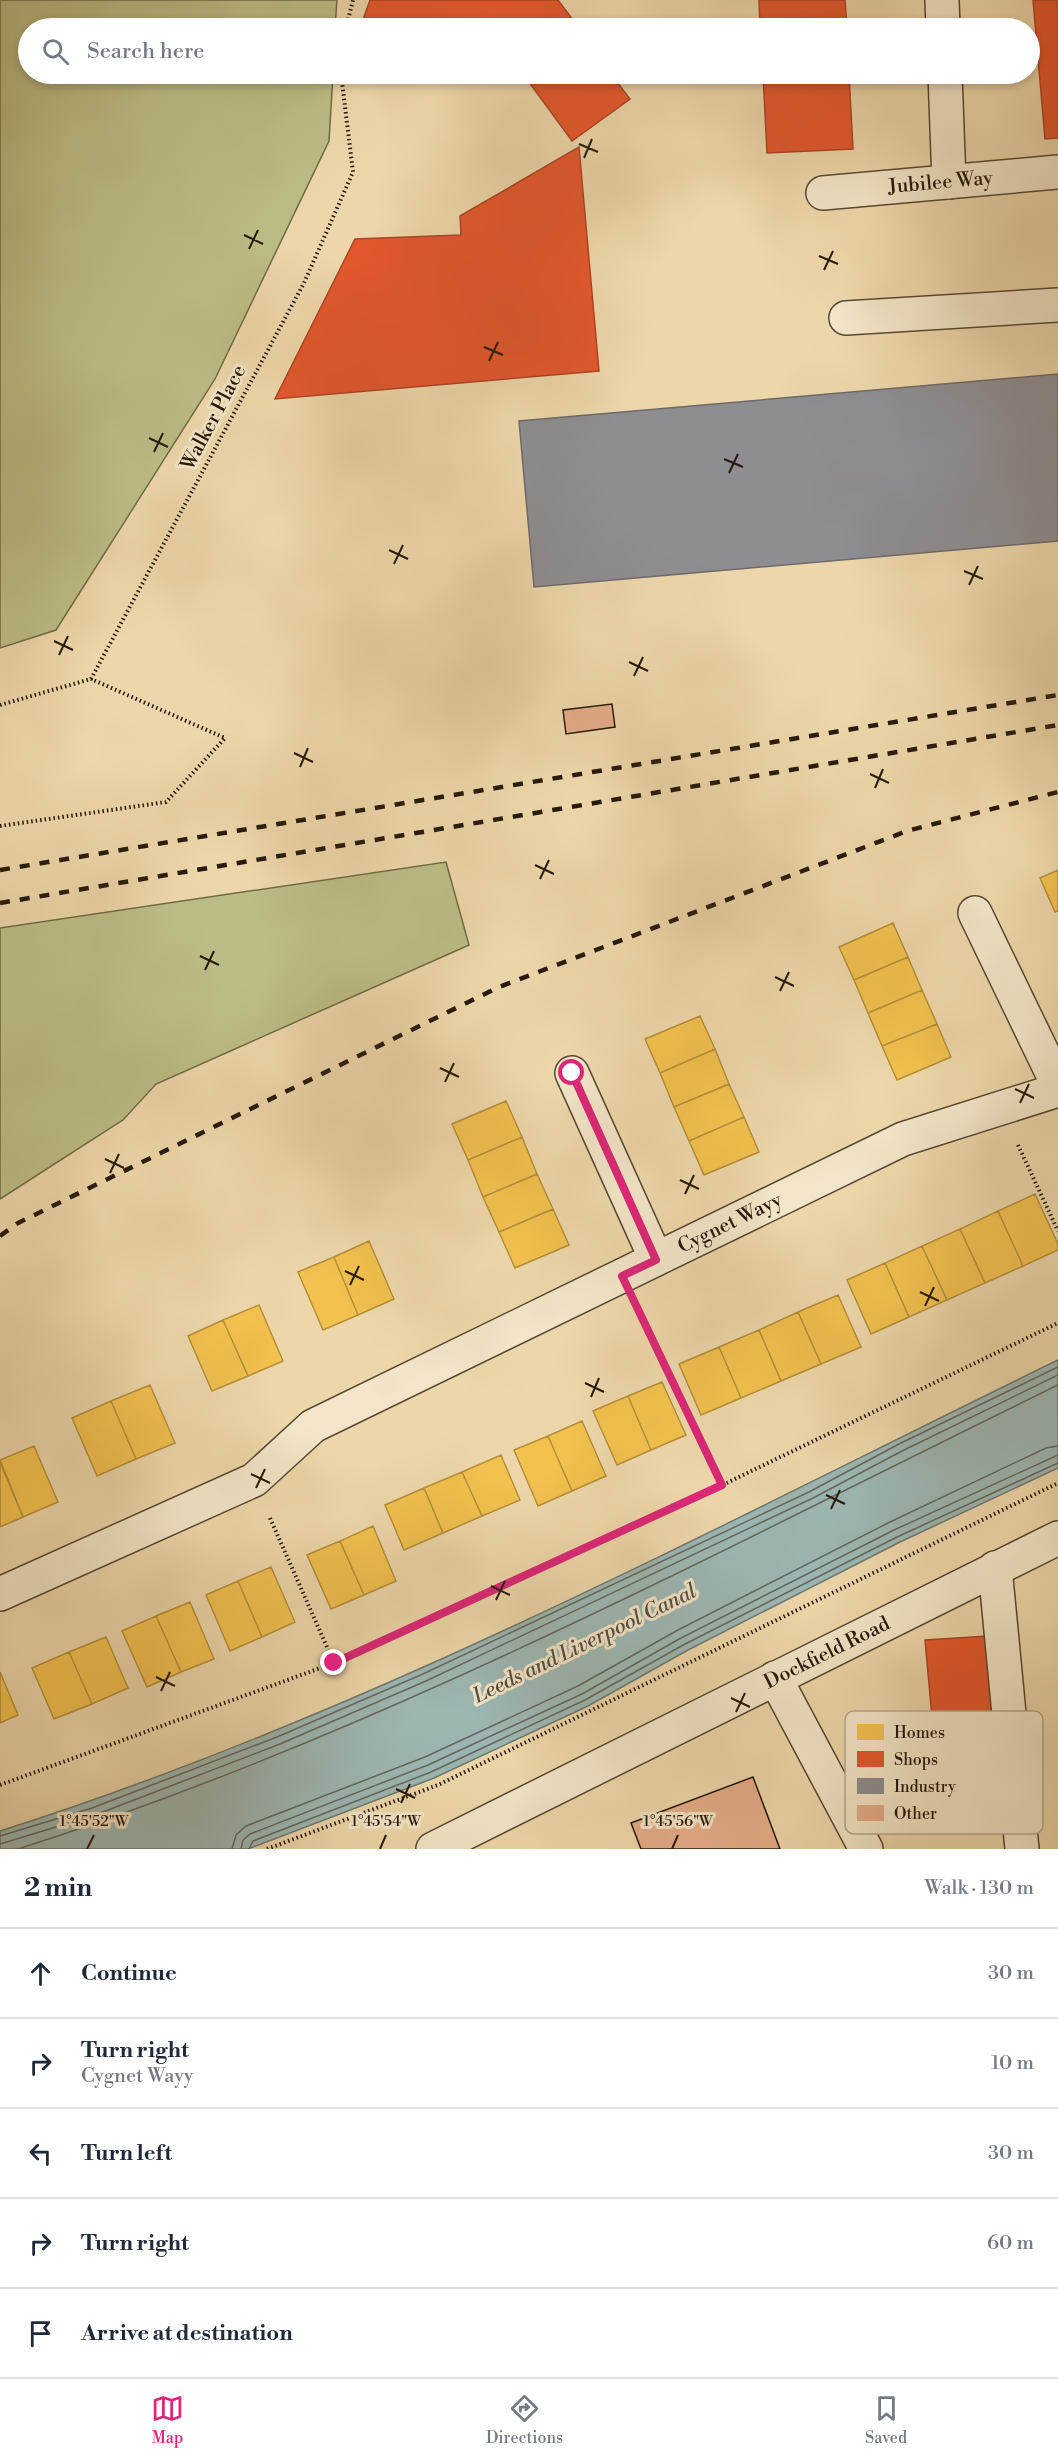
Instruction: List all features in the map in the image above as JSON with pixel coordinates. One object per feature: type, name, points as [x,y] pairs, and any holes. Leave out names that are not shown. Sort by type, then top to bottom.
[{"type":"street","points":[[942,0],[943,18]]},
{"type":"street","points":[[945,84],[949,182]]},
{"type":"street","name":"Jubilee Way","points":[[823,193],[1058,172]]},
{"type":"street","points":[[846,318],[1058,305]]},
{"type":"street","points":[[975,913],[1058,1088]]},
{"type":"street","points":[[572,1073],[656,1260]]},
{"type":"street","name":"Cygnet Wayy","points":[[0,1594],[254,1480],[313,1426],[903,1139],[1002,1109],[1058,1088]]},
{"type":"street","name":"Dockfield Road","points":[[433,1849],[1058,1538]]},
{"type":"street","points":[[995,1568],[1009,1711]]},
{"type":"street","points":[[775,1678],[845,1810]]},
{"type":"street","points":[[858,1834],[866,1849]]},
{"type":"street","points":[[1021,1834],[1022,1849]]},
{"type":"path","points":[[348,18],[353,0]]},
{"type":"path","name":"Walker Place","points":[[91,679],[304,283],[353,172],[342,84]]},
{"type":"path","points":[[0,705],[91,679],[225,738],[166,802],[0,826]]},
{"type":"path","points":[[1002,1109],[1058,1231]]},
{"type":"path","points":[[622,1276],[722,1485]]},
{"type":"path","points":[[0,1785],[334,1663],[722,1485],[1058,1323]]},
{"type":"path","points":[[254,1480],[334,1663]]},
{"type":"path","points":[[267,1849],[438,1785],[1058,1483]]},
{"type":"green space","points":[[0,0],[337,0],[336,18],[18,18],[18,84],[332,84],[329,141],[215,379],[56,630],[0,648]]},
{"type":"green space","points":[[446,862],[469,945],[156,1084],[123,1120],[0,1199],[0,928]]},
{"type":"water","name":"Leeds and Liverpool Canal","points":[[1058,1360],[1058,1468],[900,1542],[688,1650],[588,1706],[434,1778],[248,1849],[0,1849],[0,1831],[137,1784],[272,1732],[405,1675],[668,1552]]},
{"type":"building: Homes","points":[[1058,870],[1058,911],[1055,912],[1040,878]]},
{"type":"building: Homes","points":[[893,923],[908,957],[854,980],[839,947]]},
{"type":"building: Homes","points":[[908,957],[922,990],[868,1013],[854,980]]},
{"type":"building: Homes","points":[[922,990],[937,1024],[882,1046],[868,1013]]},
{"type":"building: Homes","points":[[700,1016],[715,1049],[660,1073],[645,1039]]},
{"type":"building: Homes","points":[[937,1024],[951,1057],[897,1080],[882,1046]]},
{"type":"building: Homes","points":[[715,1049],[729,1084],[674,1107],[660,1073]]},
{"type":"building: Homes","points":[[729,1084],[744,1117],[689,1141],[674,1107]]},
{"type":"building: Homes","points":[[506,1101],[522,1137],[468,1160],[452,1124]]},
{"type":"building: Homes","points":[[744,1117],[759,1152],[704,1175],[689,1141]]},
{"type":"building: Homes","points":[[522,1137],[537,1174],[483,1197],[468,1160]]},
{"type":"building: Homes","points":[[537,1174],[553,1209],[499,1232],[483,1197]]},
{"type":"building: Homes","points":[[1035,1194],[1058,1244],[1058,1250],[1023,1266],[998,1211]]},
{"type":"building: Homes","points":[[553,1209],[569,1245],[515,1268],[499,1232]]},
{"type":"building: Homes","points":[[998,1211],[1023,1266],[985,1283],[960,1229]]},
{"type":"building: Homes","points":[[960,1229],[985,1283],[947,1300],[922,1246]]},
{"type":"building: Homes","points":[[369,1241],[394,1299],[358,1315],[334,1257]]},
{"type":"building: Homes","points":[[922,1246],[947,1300],[909,1317],[885,1263]]},
{"type":"building: Homes","points":[[334,1257],[358,1315],[323,1330],[298,1272]]},
{"type":"building: Homes","points":[[885,1263],[909,1317],[871,1334],[847,1280]]},
{"type":"building: Homes","points":[[838,1295],[861,1347],[821,1364],[798,1312]]},
{"type":"building: Homes","points":[[259,1305],[283,1361],[248,1376],[223,1320]]},
{"type":"building: Homes","points":[[798,1312],[821,1364],[781,1381],[759,1330]]},
{"type":"building: Homes","points":[[223,1320],[248,1376],[212,1391],[188,1336]]},
{"type":"building: Homes","points":[[759,1330],[781,1381],[741,1398],[719,1347]]},
{"type":"building: Homes","points":[[719,1347],[741,1398],[701,1415],[679,1364]]},
{"type":"building: Homes","points":[[662,1382],[686,1435],[651,1450],[628,1396]]},
{"type":"building: Homes","points":[[150,1385],[175,1443],[136,1459],[111,1401]]},
{"type":"building: Homes","points":[[628,1396],[651,1450],[617,1465],[593,1411]]},
{"type":"building: Homes","points":[[111,1401],[136,1459],[97,1476],[72,1418]]},
{"type":"building: Homes","points":[[582,1421],[606,1476],[572,1491],[548,1436]]},
{"type":"building: Homes","points":[[548,1436],[572,1491],[538,1506],[514,1450]]},
{"type":"building: Homes","points":[[34,1446],[58,1502],[23,1517],[0,1460]]},
{"type":"building: Homes","points":[[501,1455],[520,1500],[482,1516],[462,1472]]},
{"type":"building: Homes","points":[[0,1462],[23,1517],[0,1527]]},
{"type":"building: Homes","points":[[462,1472],[482,1516],[443,1533],[424,1488]]},
{"type":"building: Homes","points":[[424,1488],[443,1533],[404,1550],[385,1505]]},
{"type":"building: Homes","points":[[373,1526],[396,1581],[364,1595],[340,1541]]},
{"type":"building: Homes","points":[[340,1541],[364,1595],[331,1609],[307,1555]]},
{"type":"building: Homes","points":[[271,1567],[295,1622],[262,1637],[238,1581]]},
{"type":"building: Homes","points":[[238,1581],[262,1637],[230,1651],[206,1595]]},
{"type":"building: Homes","points":[[190,1602],[214,1659],[181,1672],[156,1616]]},
{"type":"building: Homes","points":[[156,1616],[181,1672],[147,1687],[122,1631]]},
{"type":"building: Homes","points":[[106,1637],[128,1688],[92,1704],[69,1652]]},
{"type":"building: Homes","points":[[69,1652],[92,1704],[54,1719],[32,1668]]},
{"type":"building: Homes","points":[[0,1672],[18,1715],[0,1723]]},
{"type":"building: Shops","points":[[370,0],[558,0],[572,18],[364,18]]},
{"type":"building: Shops","points":[[759,0],[845,0],[846,18],[760,18]]},
{"type":"building: Shops","points":[[1033,0],[1058,0],[1058,138],[1045,139],[1040,81],[1040,18],[1035,18]]},
{"type":"building: Shops","points":[[530,84],[619,84],[630,99],[572,141]]},
{"type":"building: Shops","points":[[764,84],[850,84],[853,149],[767,153]]},
{"type":"building: Shops","points":[[579,147],[599,371],[275,399],[355,239],[461,235],[460,216]]},
{"type":"building: Shops","points":[[988,1636],[994,1711],[931,1711],[925,1640]]},
{"type":"building: Industry","points":[[1058,374],[1058,541],[534,587],[519,421]]},
{"type":"building: Other","points":[[612,704],[615,727],[566,734],[563,710]]},
{"type":"building: Other","points":[[753,1777],[780,1849],[641,1849],[631,1823]]},
{"type":"railway","points":[[0,870],[1058,695]]},
{"type":"railway","points":[[0,903],[1058,725]]},
{"type":"railway","points":[[0,1236],[18,1223],[499,987],[907,831],[1058,792]]},
{"type":"route","points":[[334,1663],[722,1485],[622,1276],[656,1260],[572,1073]]}]
